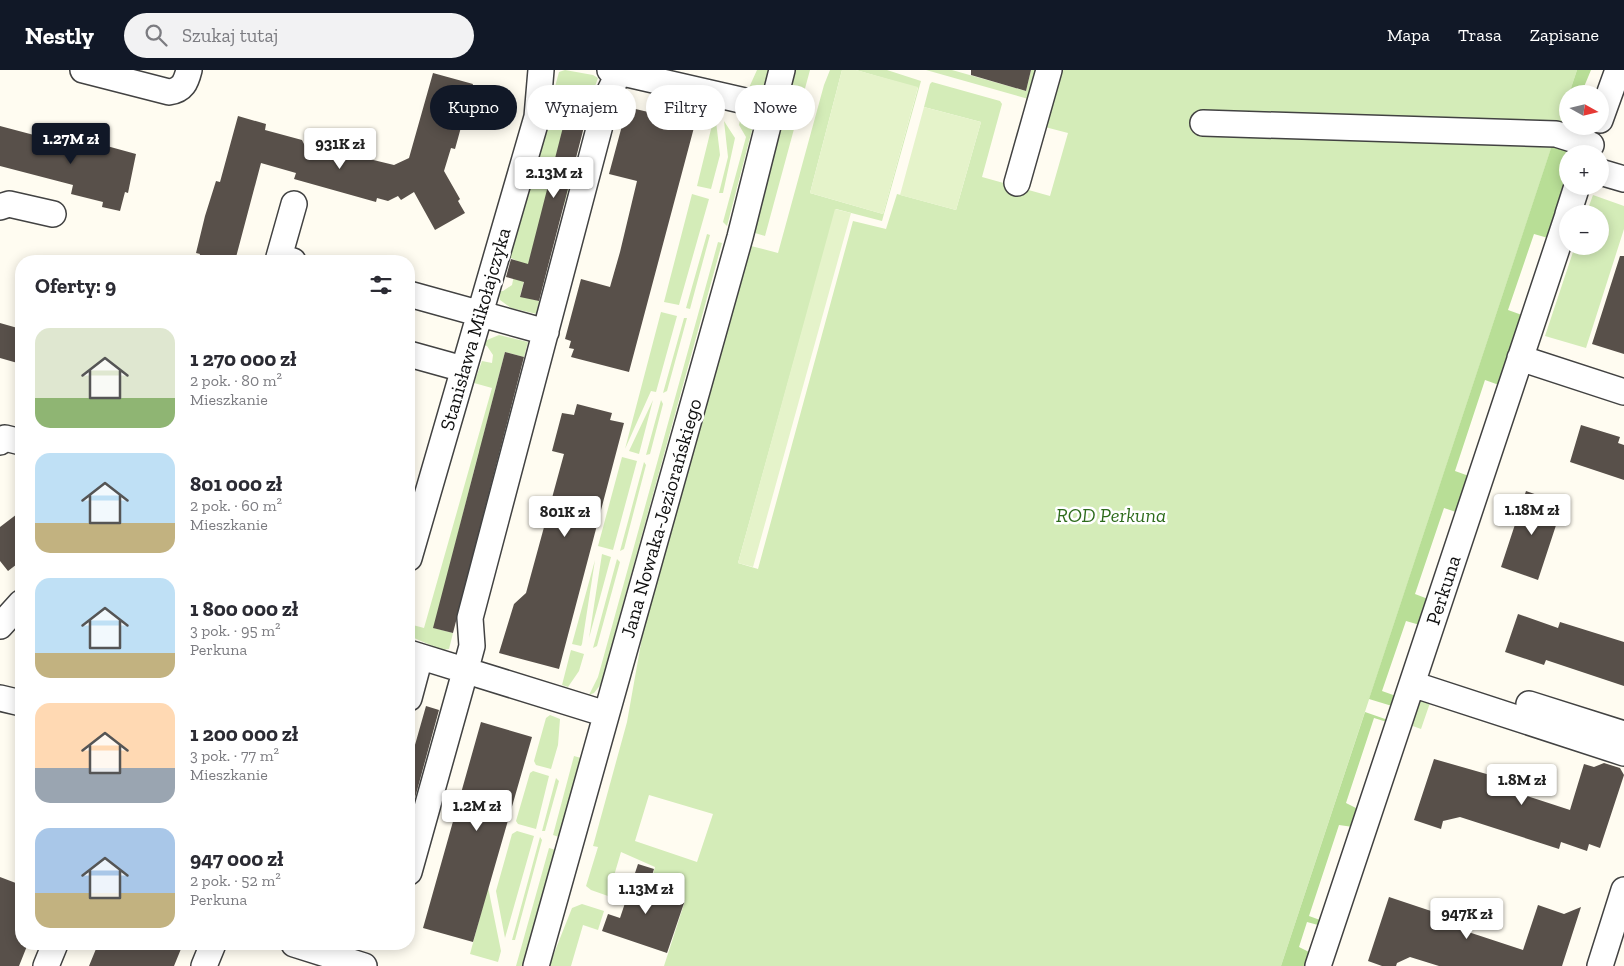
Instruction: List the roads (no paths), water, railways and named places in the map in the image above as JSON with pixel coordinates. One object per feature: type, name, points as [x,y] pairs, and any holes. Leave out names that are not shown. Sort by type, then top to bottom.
[{"type":"street","points":[[83,70],[169,92],[177,91],[183,86],[189,70]]},
{"type":"street","name":"Stanisława Mikołajczyka","points":[[415,537],[537,117],[541,70]]},
{"type":"street","name":"Jana Nowaka-Jeziorańskiego","points":[[778,85],[782,70]]},
{"type":"street","points":[[1017,183],[1049,70]]},
{"type":"street","points":[[1609,95],[1618,70]]},
{"type":"street","points":[[415,851],[472,646],[470,618],[614,71],[735,99]]},
{"type":"street","points":[[1203,123],[1556,134],[1592,142]]},
{"type":"street","name":"Jana Nowaka-Jeziorańskiego","points":[[536,966],[740,237],[766,130]]},
{"type":"street","points":[[1609,175],[1624,179]]},
{"type":"street","points":[[0,207],[9,204],[53,214]]},
{"type":"street","points":[[284,255],[294,204]]},
{"type":"street","name":"Perkuna","points":[[1318,966],[1559,241]]},
{"type":"street","points":[[415,296],[546,332]]},
{"type":"street","points":[[415,356],[463,369]]},
{"type":"street","points":[[1520,358],[1624,392]]},
{"type":"street","points":[[0,626],[15,610]]},
{"type":"street","points":[[415,655],[606,714]]},
{"type":"street","points":[[1414,676],[1624,734]]},
{"type":"street","points":[[1414,676],[1624,753]]},
{"type":"street","points":[[0,698],[15,702]]},
{"type":"street","points":[[1600,966],[1624,890]]},
{"type":"street","points":[[46,966],[52,950]]},
{"type":"street","points":[[204,966],[211,950]]},
{"type":"street","points":[[313,950],[364,966]]},
{"type":"park label","name":"ROD Perkuna","points":[[1111,515]]}]
